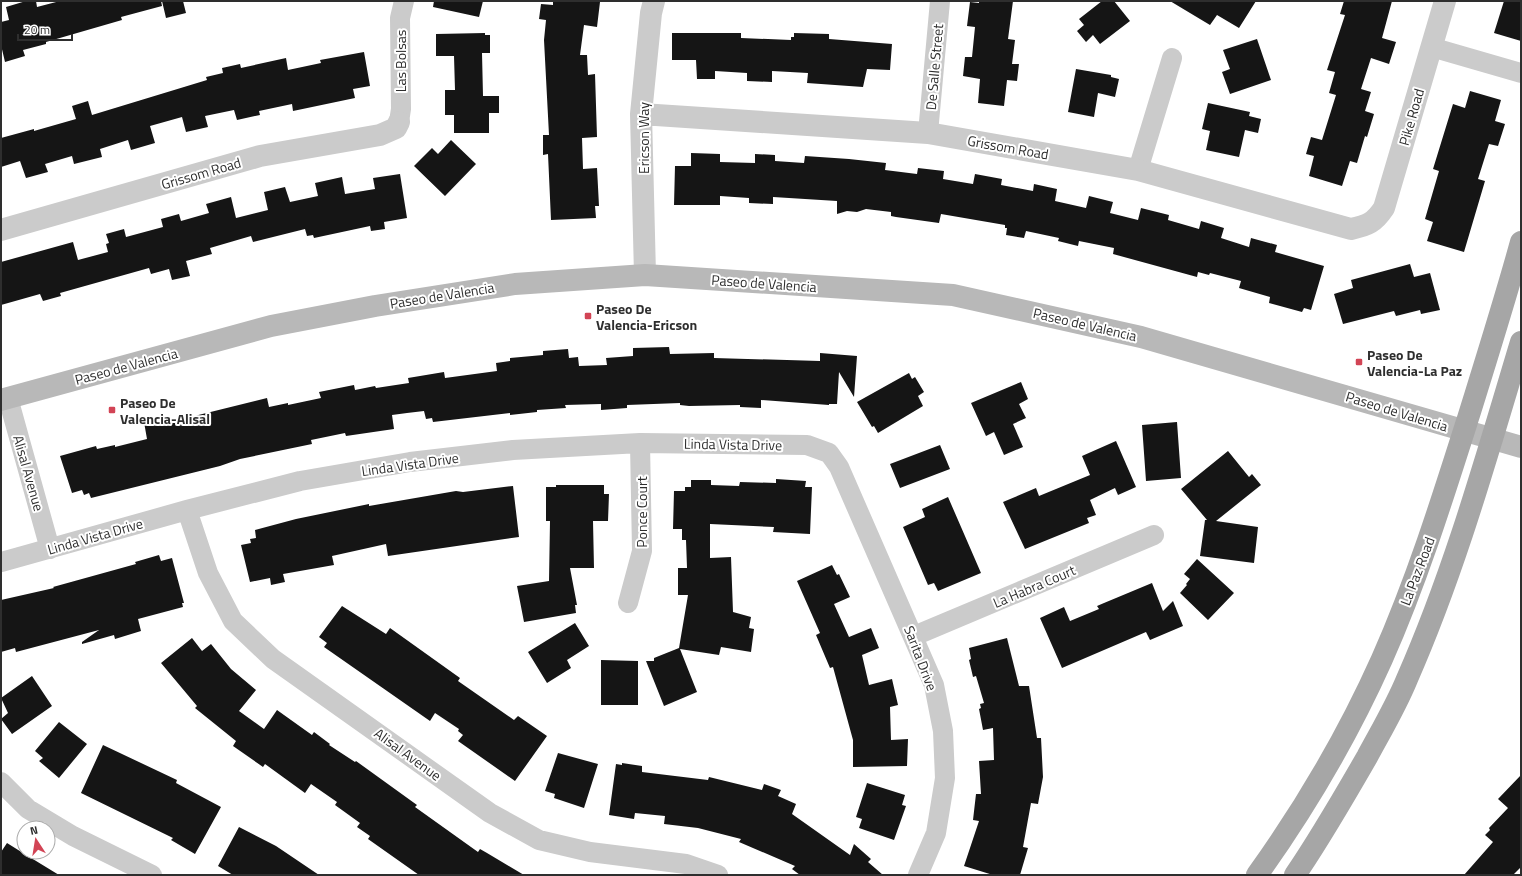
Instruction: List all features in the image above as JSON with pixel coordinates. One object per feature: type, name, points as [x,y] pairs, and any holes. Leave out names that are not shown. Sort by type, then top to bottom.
[{"type":"main road","name":"La Paz Road","points":[[1257,875],[1299,813],[1327,766],[1356,712],[1381,660],[1432,530],[1464,431],[1521,242]]},
{"type":"main road","name":"Paseo de Valencia","points":[[4,399],[271,326],[375,306],[515,284],[645,275],[953,295],[1141,337],[1343,394],[1521,447]]},
{"type":"main road","points":[[1295,875],[1349,789],[1389,717],[1407,679],[1440,596],[1462,533],[1521,342]]},
{"type":"street","name":"Las Bolsas","points":[[399,122],[401,109],[400,18],[404,1]]},
{"type":"street","name":"Ericson Way","points":[[645,275],[641,114],[651,13],[654,1]]},
{"type":"street","name":"De Salle Street","points":[[928,133],[940,1]]},
{"type":"street","name":"Pike Road","points":[[1367,226],[1377,218],[1384,208],[1445,1]]},
{"type":"street","points":[[1431,47],[1521,73]]},
{"type":"street","points":[[1138,170],[1172,58]]},
{"type":"street","name":"Grissom Road","points":[[641,114],[928,133],[1138,170],[1351,230],[1367,226]]},
{"type":"street","name":"Grissom Road","points":[[1,230],[260,156],[380,135],[396,128],[399,122]]},
{"type":"street","name":"Alisal Avenue","points":[[4,399],[50,549]]},
{"type":"street","name":"Linda Vista Drive","points":[[1,562],[187,510],[300,481],[410,462],[513,450],[640,443],[807,445],[829,453]]},
{"type":"street","name":"Ponce Court","points":[[628,603],[642,551],[640,443]]},
{"type":"street","name":"Sarita Drive","points":[[829,453],[839,467],[914,636],[934,685],[943,731],[945,778],[936,833],[918,875]]},
{"type":"street","name":"Alisal Avenue","points":[[187,510],[208,573],[233,621],[274,659],[490,813],[539,840],[590,852],[686,864],[718,875]]},
{"type":"street","name":"La Habra Court","points":[[914,636],[1154,535]]},
{"type":"street","points":[[1,782],[28,809],[73,836],[152,875]]},
{"type":"building","points":[[26,1],[36,1],[37,7],[60,1],[161,1],[162,6],[121,17],[122,20],[23,50],[25,56],[5,62],[1,45],[1,22],[9,20],[6,7]]},
{"type":"building","points":[[162,1],[183,1],[186,13],[166,18]]},
{"type":"building","points":[[434,1],[483,1],[479,17],[433,7]]},
{"type":"building","points":[[553,1],[600,2],[597,27],[584,25],[580,55],[587,55],[588,75],[595,74],[597,137],[582,138],[583,169],[597,168],[599,206],[595,206],[596,218],[551,220],[548,154],[543,155],[543,135],[549,135],[544,40],[546,20],[539,19],[541,4],[553,5]]},
{"type":"building","points":[[979,1],[1013,1],[1008,39],[1015,40],[1012,64],[1019,64],[1017,81],[1007,80],[1004,106],[978,103],[980,79],[963,76],[965,57],[972,57],[975,27],[967,26],[970,2],[979,3]]},
{"type":"building","points":[[1102,1],[1114,1],[1130,21],[1100,44],[1093,35],[1086,42],[1077,31],[1084,25],[1079,19]]},
{"type":"building","points":[[1170,1],[1256,1],[1239,28],[1217,15],[1210,25]]},
{"type":"building","points":[[1344,1],[1392,1],[1382,38],[1396,42],[1389,64],[1371,58],[1361,89],[1371,92],[1365,111],[1374,114],[1367,137],[1365,136],[1357,163],[1350,161],[1342,186],[1309,176],[1314,156],[1306,154],[1311,137],[1322,140],[1336,95],[1329,93],[1335,72],[1327,70],[1345,15],[1340,14]]},
{"type":"building","points":[[1504,1],[1521,1],[1521,41],[1494,33]]},
{"type":"building","points":[[485,33],[485,35],[490,35],[490,53],[482,53],[483,96],[499,96],[499,113],[489,113],[489,133],[454,133],[454,115],[445,115],[445,90],[455,90],[454,56],[436,56],[436,34]]},
{"type":"building","points":[[672,33],[741,33],[741,38],[791,40],[791,37],[794,37],[794,33],[829,34],[829,39],[892,44],[890,70],[867,69],[863,87],[807,83],[808,73],[772,71],[772,82],[747,81],[747,73],[715,71],[715,79],[697,79],[696,60],[672,60]]},
{"type":"building","points":[[1257,39],[1271,80],[1230,94],[1222,72],[1230,69],[1223,50]]},
{"type":"building","points":[[364,52],[370,86],[353,89],[355,98],[293,111],[292,104],[259,111],[260,115],[237,120],[234,110],[205,116],[208,127],[186,132],[182,117],[150,126],[155,143],[131,150],[128,140],[100,149],[102,157],[74,164],[72,156],[45,164],[48,172],[26,178],[20,161],[1,167],[1,138],[34,129],[34,131],[76,119],[72,106],[88,101],[92,115],[207,80],[206,77],[223,73],[222,68],[240,64],[241,68],[286,58],[288,70],[321,63],[320,60]]},
{"type":"building","points":[[1076,69],[1111,75],[1111,77],[1119,79],[1115,97],[1098,93],[1094,117],[1068,112]]},
{"type":"building","points":[[1470,91],[1501,100],[1495,121],[1505,124],[1498,146],[1489,144],[1478,179],[1485,181],[1464,252],[1427,241],[1433,222],[1425,219],[1439,171],[1433,169],[1453,104],[1465,108]]},
{"type":"building","points":[[1208,103],[1250,112],[1249,116],[1261,119],[1258,133],[1245,130],[1239,157],[1206,150],[1210,131],[1202,129]]},
{"type":"building","points":[[451,140],[476,164],[445,196],[414,166],[432,148],[438,154]]},
{"type":"building","points":[[691,153],[720,154],[720,162],[755,163],[755,154],[775,155],[775,161],[804,163],[805,156],[849,159],[886,163],[885,170],[917,174],[918,168],[944,171],[943,179],[973,184],[975,174],[1002,179],[1001,185],[1033,191],[1034,184],[1057,189],[1055,201],[1086,208],[1089,196],[1113,202],[1110,213],[1138,220],[1141,208],[1169,215],[1168,220],[1199,229],[1201,221],[1224,228],[1221,238],[1249,247],[1251,238],[1277,245],[1275,252],[1324,266],[1311,310],[1304,308],[1302,312],[1269,303],[1270,297],[1239,288],[1241,281],[1210,273],[1209,275],[1198,272],[1197,277],[1113,254],[1114,248],[1079,241],[1078,246],[1058,241],[1059,238],[1026,231],[1024,238],[1006,235],[1007,228],[1005,228],[1005,225],[941,214],[939,223],[896,217],[891,216],[891,212],[866,209],[857,212],[847,211],[837,214],[837,201],[773,197],[773,204],[749,203],[749,198],[720,196],[720,205],[674,205],[675,166],[691,166]]},
{"type":"building","points":[[400,174],[407,218],[384,222],[385,229],[371,231],[370,226],[314,238],[313,235],[307,236],[305,229],[253,242],[251,236],[210,248],[212,254],[186,261],[190,276],[172,280],[169,269],[151,274],[149,268],[60,293],[61,296],[43,301],[40,294],[1,305],[1,262],[73,242],[78,260],[108,252],[106,244],[109,243],[106,234],[124,229],[126,237],[163,227],[161,219],[179,214],[181,221],[209,213],[206,204],[231,197],[236,218],[268,210],[264,192],[285,187],[290,202],[318,196],[315,183],[342,177],[345,194],[375,189],[373,178]]},
{"type":"building","points":[[1410,264],[1414,277],[1430,273],[1440,310],[1421,314],[1420,310],[1396,316],[1394,311],[1343,324],[1334,294],[1353,288],[1351,280]]},
{"type":"building","points":[[669,347],[670,354],[714,353],[714,358],[820,361],[820,353],[857,356],[854,397],[839,372],[837,404],[829,405],[761,400],[761,408],[740,407],[740,405],[689,406],[680,405],[680,403],[627,405],[627,408],[601,410],[601,404],[565,405],[566,408],[537,410],[537,412],[510,415],[510,413],[433,422],[432,418],[426,419],[424,411],[407,413],[392,415],[394,429],[346,436],[345,433],[311,440],[312,444],[240,459],[220,466],[91,498],[89,493],[84,495],[82,490],[72,493],[60,456],[96,446],[97,449],[115,445],[115,447],[147,439],[144,422],[161,417],[162,424],[267,398],[269,407],[288,403],[288,405],[321,398],[319,392],[354,385],[355,390],[375,386],[376,388],[409,383],[408,378],[444,372],[445,378],[497,371],[496,363],[510,361],[510,358],[543,355],[543,351],[568,349],[569,358],[578,357],[579,366],[607,365],[606,358],[633,356],[633,348]]},
{"type":"building","points":[[909,373],[912,379],[915,377],[924,392],[918,396],[923,406],[878,433],[874,426],[872,427],[857,402]]},
{"type":"building","points":[[1021,382],[1028,399],[1019,404],[1026,418],[1013,424],[1023,447],[1004,455],[994,432],[986,436],[971,403]]},
{"type":"building","points":[[1177,422],[1181,478],[1146,481],[1142,425]]},
{"type":"building","points":[[1116,441],[1136,487],[1118,495],[1115,488],[1090,500],[1096,515],[1087,518],[1089,523],[1025,549],[1003,502],[1036,488],[1039,496],[1090,475],[1082,456]]},
{"type":"building","points":[[940,445],[950,469],[900,488],[890,464]]},
{"type":"building","points":[[1228,451],[1249,477],[1252,474],[1261,485],[1216,521],[1258,527],[1254,563],[1200,556],[1205,520],[1207,520],[1181,489]]},
{"type":"building","points":[[776,479],[806,481],[805,487],[812,487],[810,534],[773,532],[774,527],[710,524],[710,558],[731,557],[733,612],[751,617],[749,628],[754,629],[751,652],[721,647],[719,655],[680,649],[697,692],[664,706],[646,661],[654,661],[654,658],[679,648],[688,595],[678,595],[678,568],[687,568],[686,540],[682,540],[682,529],[673,529],[674,491],[685,491],[685,487],[691,487],[691,480],[711,480],[711,485],[739,486],[740,482],[776,483]]},
{"type":"building","points":[[556,485],[604,485],[604,494],[609,494],[608,521],[593,521],[594,568],[570,568],[577,605],[575,605],[576,613],[524,622],[517,586],[549,581],[550,521],[546,521],[546,487],[556,487]]},
{"type":"building","points":[[513,486],[519,537],[388,556],[386,544],[332,556],[334,565],[283,574],[285,582],[271,585],[270,578],[250,582],[241,545],[251,543],[250,539],[256,538],[255,530],[296,519],[369,504],[369,506],[456,491],[463,492]]},
{"type":"building","points":[[948,497],[981,573],[938,591],[934,583],[928,585],[903,527],[925,517],[922,509]]},
{"type":"building","points":[[159,555],[161,561],[172,558],[184,603],[182,603],[183,607],[138,619],[141,631],[115,639],[114,635],[82,644],[82,642],[99,630],[16,652],[15,648],[1,652],[1,600],[54,588],[53,587],[136,564],[135,562]]},
{"type":"building","points":[[1197,559],[1234,593],[1208,620],[1180,593],[1190,579],[1184,574]]},
{"type":"building","points":[[832,565],[837,575],[839,574],[850,597],[834,604],[849,637],[871,628],[879,648],[862,655],[869,685],[892,679],[898,705],[890,707],[891,740],[908,739],[907,766],[853,767],[853,740],[833,667],[830,668],[816,635],[820,633],[797,581]]},
{"type":"building","points":[[1152,583],[1163,611],[1173,601],[1183,626],[1150,640],[1146,632],[1062,668],[1040,618],[1064,607],[1070,621],[1099,609],[1097,606]]},
{"type":"building","points":[[342,606],[386,634],[390,628],[460,678],[458,681],[514,720],[518,716],[547,736],[515,781],[458,741],[463,735],[458,731],[459,729],[435,713],[430,721],[324,647],[327,643],[319,637]]},
{"type":"building","points":[[575,623],[589,646],[567,660],[571,668],[547,683],[528,652]]},
{"type":"building","points":[[192,638],[202,651],[211,644],[231,669],[256,690],[239,711],[264,729],[277,710],[312,735],[314,732],[330,744],[329,745],[355,762],[356,761],[417,805],[415,807],[478,852],[480,849],[524,875],[419,875],[368,839],[370,836],[357,827],[360,823],[335,805],[337,802],[311,784],[305,793],[265,764],[263,767],[233,746],[236,741],[195,708],[197,706],[161,663]]},
{"type":"building","points":[[1007,638],[1019,686],[1029,686],[1037,738],[1041,738],[1043,777],[1038,804],[1031,803],[1023,847],[1028,848],[1020,875],[993,875],[964,866],[979,821],[973,820],[976,794],[981,794],[979,761],[994,760],[993,728],[983,730],[979,709],[981,708],[980,704],[984,703],[976,676],[973,677],[969,660],[971,659],[969,648]]},
{"type":"building","points":[[601,660],[638,661],[638,705],[601,705]]},
{"type":"building","points":[[32,676],[52,706],[12,734],[1,719],[8,713],[1,698]]},
{"type":"building","points":[[59,722],[87,744],[59,778],[39,761],[43,758],[35,751]]},
{"type":"building","points":[[103,745],[177,780],[176,783],[221,807],[195,854],[171,840],[173,838],[81,793]]},
{"type":"building","points":[[558,753],[598,764],[584,808],[554,798],[555,794],[545,791]]},
{"type":"building","points":[[622,763],[642,766],[642,772],[708,780],[709,777],[762,790],[764,784],[781,790],[778,796],[796,804],[792,814],[850,855],[854,844],[871,859],[868,862],[883,875],[800,875],[792,869],[795,866],[739,842],[741,839],[698,828],[664,824],[665,816],[635,813],[634,819],[609,815],[616,764],[622,765]]},
{"type":"building","points":[[1521,775],[1521,867],[1513,875],[1464,875],[1493,842],[1485,835],[1490,830],[1489,828],[1508,808],[1498,799]]},
{"type":"building","points":[[867,783],[905,795],[902,805],[906,806],[894,840],[859,828],[862,819],[856,817]]},
{"type":"building","points":[[239,827],[276,846],[319,875],[233,875],[218,866]]},
{"type":"building","points":[[7,843],[16,849],[16,860],[35,860],[59,875],[1,875],[1,852]]},
{"type":"place","name":"Paseo De Valencia-Ericson","points":[[588,316]]},
{"type":"place","name":"Paseo De Valencia-La Paz","points":[[1359,362]]},
{"type":"place","name":"Paseo De Valencia-Alisal","points":[[112,410]]}]
